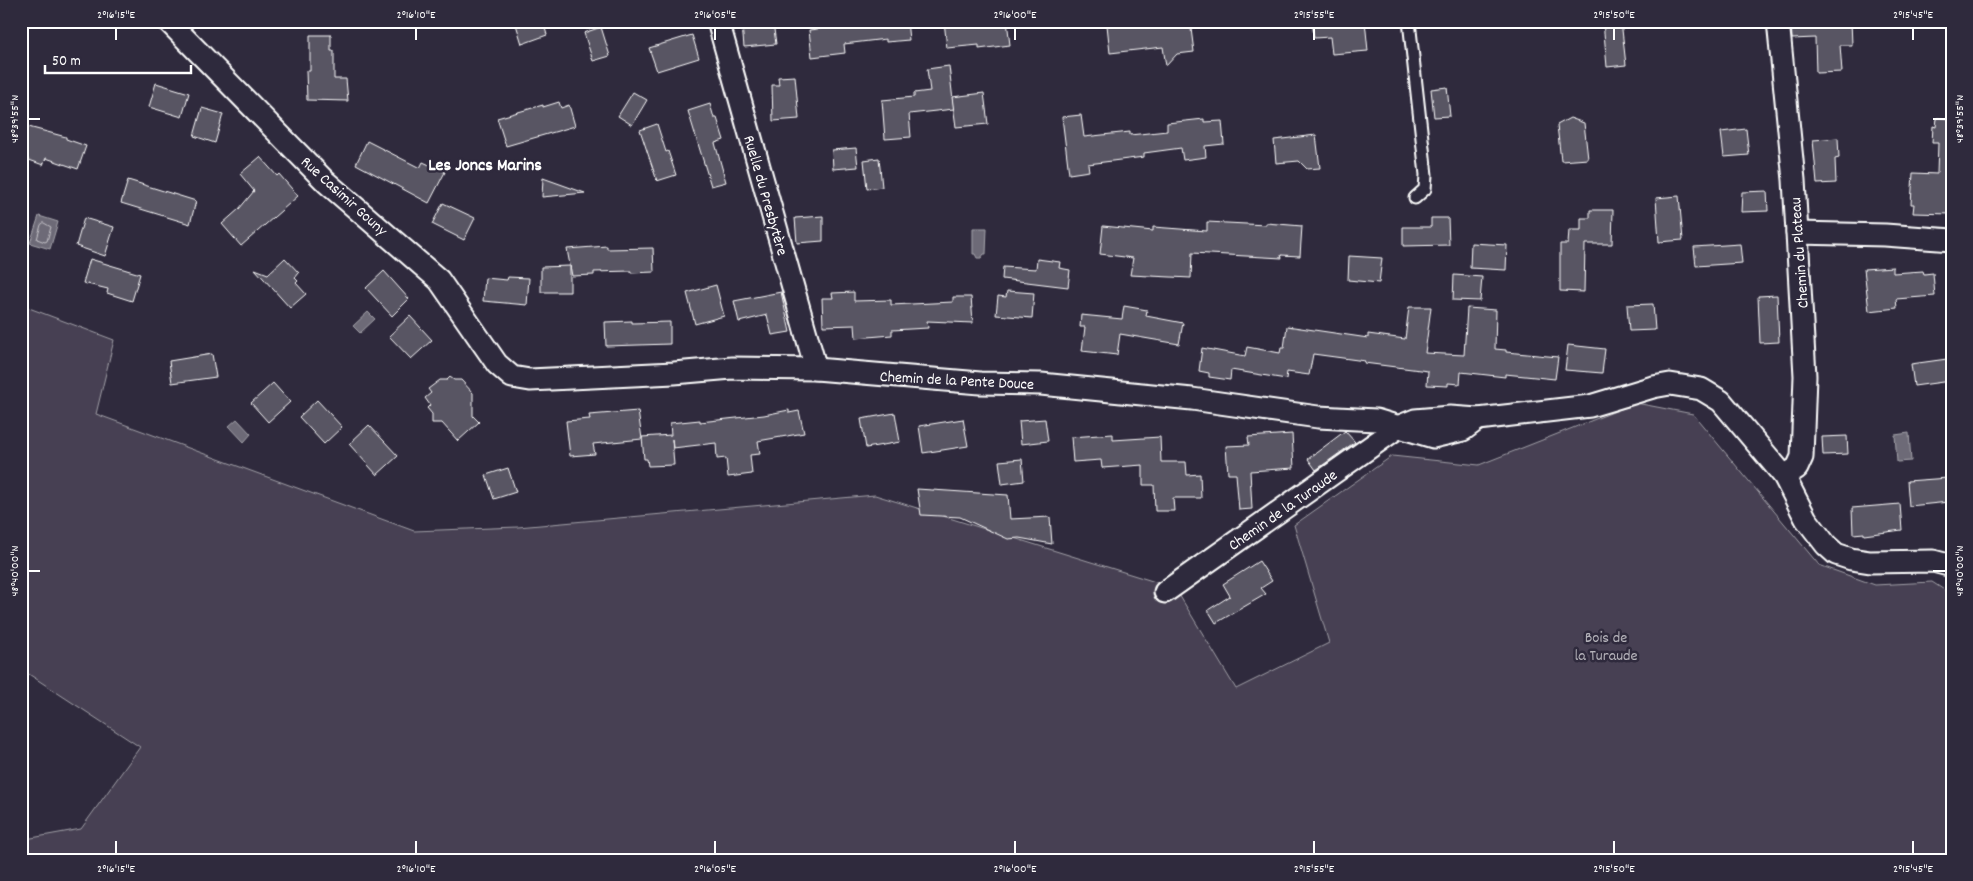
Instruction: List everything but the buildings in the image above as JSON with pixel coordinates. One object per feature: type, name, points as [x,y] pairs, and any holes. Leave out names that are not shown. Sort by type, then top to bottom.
[{"type":"street","name":"Rue Casimir Gouny","points":[[168,21],[326,182],[439,280],[497,364],[512,377]]},
{"type":"street","name":"Ruelle du Presbytère","points":[[718,21],[816,369]]},
{"type":"street","name":"Chemin du Plateau","points":[[1778,21],[1797,233],[1805,376],[1802,457],[1797,468],[1784,476]]},
{"type":"street","points":[[1797,233],[1885,235],[1952,240]]},
{"type":"street","name":"Chemin de la Pente Douce","points":[[512,377],[537,379],[732,368],[816,369],[980,383],[1041,384],[1192,399],[1318,417],[1376,420],[1400,426]]},
{"type":"street","name":"Chemin de la Turaude","points":[[1165,592],[1400,426],[1415,420],[1450,417],[1478,419],[1590,406],[1653,387],[1670,384],[1701,389],[1721,401],[1784,476],[1806,518],[1826,545],[1836,554],[1870,562],[1933,560],[1952,566]]},
{"type":"lane","points":[[1409,21],[1426,175],[1424,189],[1415,198]]},
{"type":"green space","name":"Bois de la Turaude","points":[[21,305],[114,340],[96,414],[414,531],[518,527],[875,495],[1175,588],[1236,689],[1329,643],[1294,525],[1392,456],[1479,465],[1636,403],[1693,414],[1819,565],[1875,585],[1932,582],[1952,595],[1952,860],[21,860],[21,845],[26,839],[81,829],[140,747],[21,669]]},
{"type":"water","points":[[39,216],[58,222],[50,249],[30,243]]},
{"type":"water","points":[[973,228],[987,228],[986,254],[981,258],[977,258],[973,254]]},
{"type":"water","points":[[368,312],[375,319],[360,333],[353,326]]},
{"type":"water","points":[[237,419],[251,434],[244,442],[229,426]]},
{"type":"water","points":[[1909,433],[1911,461],[1897,462],[1895,435]]},
{"type":"district","name":"Les Joncs Marins","points":[[485,164]]}]
